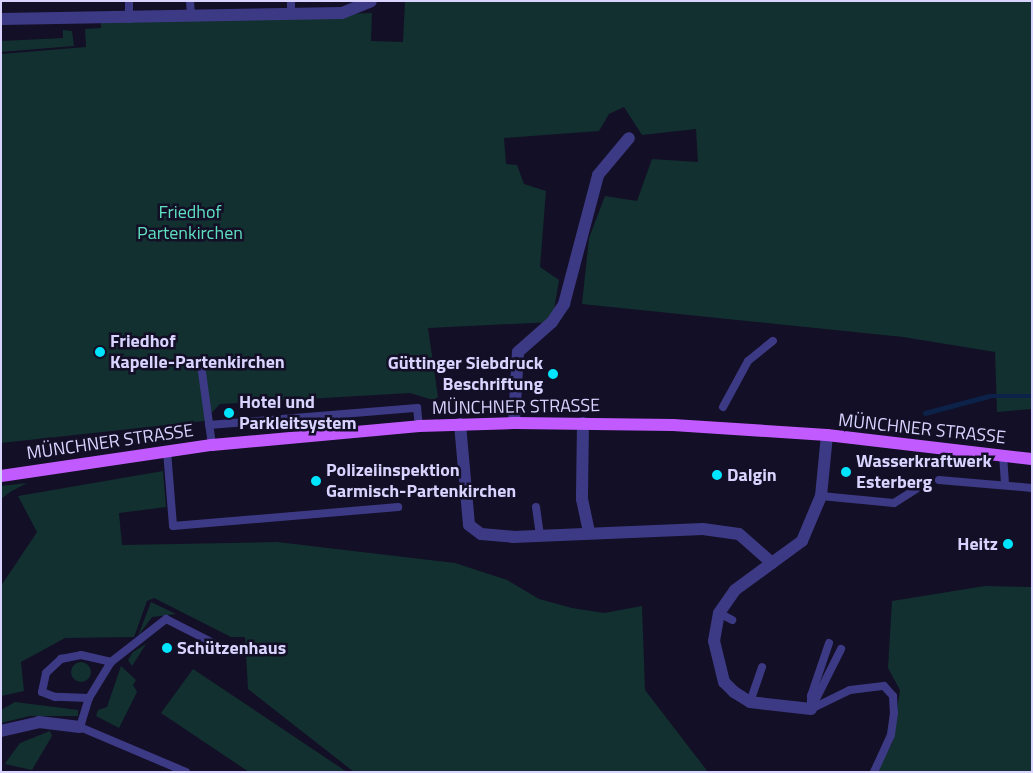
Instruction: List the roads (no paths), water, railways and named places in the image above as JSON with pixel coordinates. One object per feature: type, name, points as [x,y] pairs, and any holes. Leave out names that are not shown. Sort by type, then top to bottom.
[{"type":"main road","name":"MÜNCHNER STRASSE","points":[[1,476],[212,445],[419,426],[514,423],[583,423],[828,436],[1032,459]]},
{"type":"street","points":[[1,19],[129,19],[191,7],[291,8],[342,13],[371,1]]},
{"type":"street","points":[[514,423],[518,352],[552,322],[564,304],[574,279],[598,175],[629,138]]},
{"type":"street","points":[[583,423],[582,499],[589,532]]},
{"type":"street","points":[[460,424],[470,525],[481,534],[495,537],[703,529],[739,534],[772,563]]},
{"type":"street","points":[[811,709],[750,702],[724,682],[718,664],[714,641],[719,613],[735,590],[802,541],[821,496],[828,436]]},
{"type":"street","points":[[1,731],[39,722],[80,727]]},
{"type":"lane","points":[[129,1],[129,19]]},
{"type":"lane","points":[[723,407],[748,361],[773,341]]},
{"type":"lane","points":[[202,372],[212,445]]},
{"type":"lane","points":[[209,425],[417,408],[419,426]]},
{"type":"lane","points":[[167,451],[173,526],[398,507]]},
{"type":"lane","points":[[1002,455],[1004,483]]},
{"type":"lane","points":[[939,480],[1004,483],[1032,488]]},
{"type":"lane","points":[[821,496],[894,503],[916,489]]},
{"type":"lane","points":[[536,507],[540,534]]},
{"type":"lane","points":[[719,613],[732,620]]},
{"type":"lane","points":[[186,772],[80,727],[89,698],[112,662],[166,619],[231,652]]},
{"type":"lane","points":[[811,709],[811,696],[829,643]]},
{"type":"lane","points":[[811,709],[841,648]]},
{"type":"lane","points":[[89,698],[55,698],[42,692],[46,673],[61,659],[81,655],[112,662]]},
{"type":"lane","points":[[750,702],[762,667]]},
{"type":"lane","points":[[811,709],[850,690],[884,686],[893,696],[894,713],[891,735],[874,772]]},
{"type":"waterway","points":[[925,413],[989,396],[1032,396]]},
{"type":"place","name":"Friedhof Kapelle-Partenkirchen","points":[[100,352]]},
{"type":"place","name":"Güttinger Siebdruck Beschriftung","points":[[553,374]]},
{"type":"place","name":"Hotel und Parkleitsystem","points":[[229,413]]},
{"type":"place","name":"Wasserkraftwerk Esterberg","points":[[846,472]]},
{"type":"place","name":"Dalgin","points":[[717,475]]},
{"type":"place","name":"Polizeiinspektion Garmisch-Partenkirchen","points":[[316,481]]},
{"type":"place","name":"Heitz","points":[[1008,544]]},
{"type":"place","name":"Schützenhaus","points":[[167,648]]},
{"type":"park label","name":"Friedhof Partenkirchen","points":[[190,223]]}]
